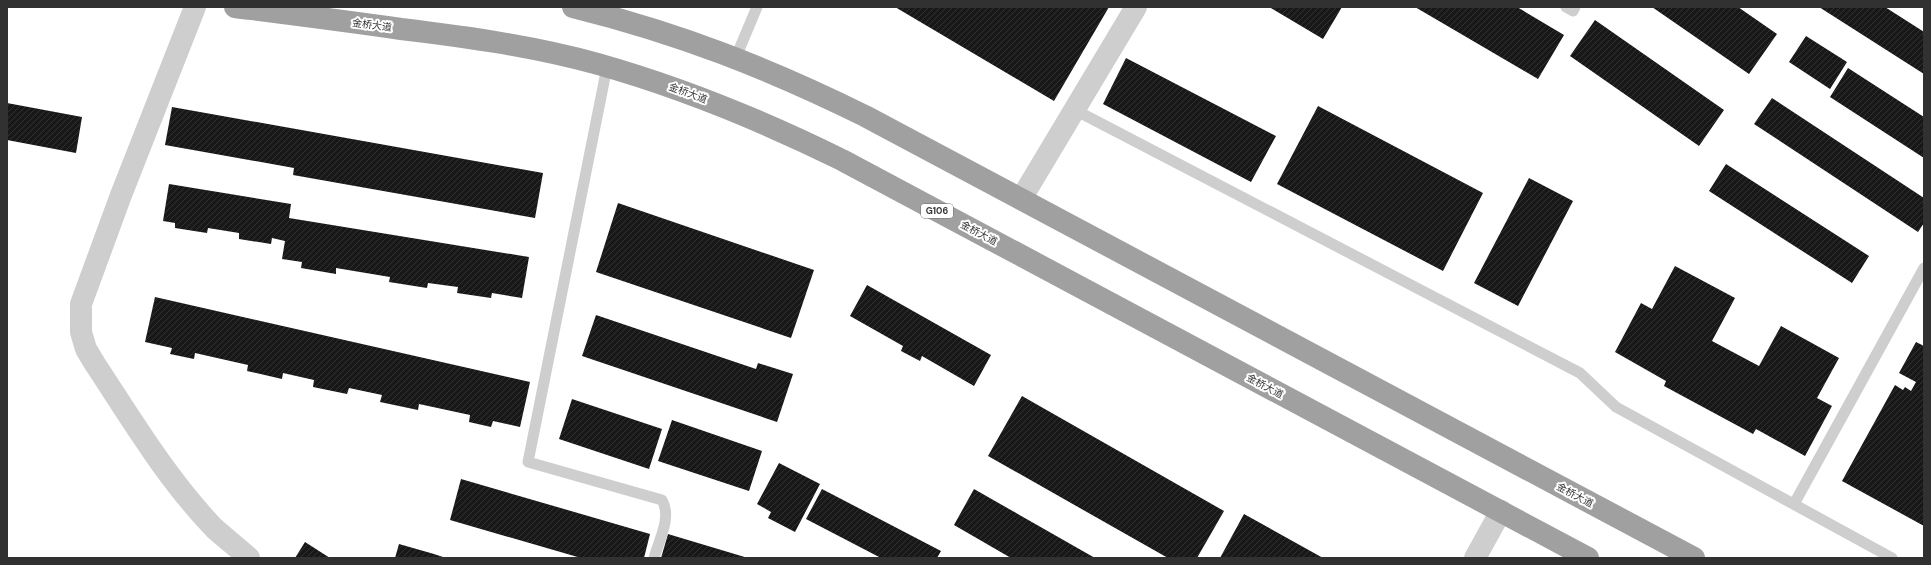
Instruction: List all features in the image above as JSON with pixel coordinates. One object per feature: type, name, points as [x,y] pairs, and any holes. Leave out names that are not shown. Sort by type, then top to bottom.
[{"type":"highway","name":"金桥大道","points":[[235,7],[480,39],[539,50],[607,67],[654,81],[718,104],[781,130],[842,160],[1588,558]]},
{"type":"highway","name":"金桥大道","points":[[572,7],[669,34],[736,57],[802,85],[865,116],[1694,558]]},
{"type":"street","points":[[195,7],[121,195],[81,304],[81,332],[86,349],[94,364],[167,471],[190,501],[215,528],[249,558]]},
{"type":"street","points":[[1021,199],[1136,7]]},
{"type":"street","points":[[1475,558],[1501,511]]},
{"type":"lane","points":[[736,57],[757,7]]},
{"type":"lane","points":[[1566,7],[1573,11],[1575,7]]},
{"type":"lane","points":[[607,67],[528,462],[662,500],[666,508],[666,519],[654,558]]},
{"type":"lane","points":[[1075,110],[1580,373],[1616,407],[1892,558]]},
{"type":"lane","points":[[1794,504],[1924,268]]},
{"type":"building","points":[[895,7],[1109,7],[1054,101]]},
{"type":"building","points":[[1269,7],[1342,7],[1323,39]]},
{"type":"building","points":[[1415,7],[1517,7],[1564,35],[1538,79]]},
{"type":"building","points":[[1652,7],[1738,7],[1777,34],[1749,74]]},
{"type":"building","points":[[1819,7],[1885,7],[1924,32],[1924,74]]},
{"type":"building","points":[[1595,20],[1724,110],[1699,146],[1570,56]]},
{"type":"building","points":[[1806,36],[1847,62],[1830,89],[1789,62]]},
{"type":"building","points":[[1126,58],[1276,136],[1251,182],[1103,104]]},
{"type":"building","points":[[1848,68],[1924,117],[1924,158],[1830,97]]},
{"type":"building","points":[[1772,98],[1924,198],[1924,223],[1918,232],[1754,124]]},
{"type":"building","points":[[7,103],[82,117],[76,153],[7,140]]},
{"type":"building","points":[[1318,106],[1483,193],[1443,271],[1277,184]]},
{"type":"building","points":[[172,107],[543,173],[535,218],[293,175],[294,168],[165,145]]},
{"type":"building","points":[[1726,164],[1869,256],[1852,283],[1709,191]]},
{"type":"building","points":[[1529,178],[1573,201],[1518,306],[1474,283]]},
{"type":"building","points":[[169,184],[291,204],[289,218],[529,257],[522,298],[492,293],[491,298],[457,293],[458,287],[428,283],[427,288],[389,282],[390,277],[336,268],[336,274],[301,268],[302,262],[282,259],[285,241],[272,238],[271,244],[239,239],[239,233],[208,228],[207,233],[175,228],[175,223],[163,221]]},
{"type":"building","points":[[618,203],[814,270],[791,338],[596,272]]},
{"type":"building","points":[[1675,266],[1735,298],[1712,341],[1759,366],[1781,326],[1839,358],[1817,398],[1832,406],[1805,456],[1756,429],[1753,434],[1664,386],[1666,381],[1615,352],[1641,303],[1652,309]]},
{"type":"building","points":[[867,285],[991,355],[974,386],[922,356],[920,361],[901,351],[903,346],[850,316]]},
{"type":"building","points":[[155,297],[530,382],[520,427],[493,421],[491,427],[469,422],[470,415],[419,404],[418,410],[380,402],[382,395],[349,388],[347,394],[313,387],[314,380],[283,373],[282,379],[247,371],[248,365],[195,353],[194,359],[170,354],[172,348],[145,342]]},
{"type":"building","points":[[596,315],[756,369],[758,363],[793,374],[777,422],[582,356]]},
{"type":"building","points":[[1916,342],[1924,346],[1924,526],[1842,481],[1895,385],[1903,390],[1905,387],[1911,391],[1916,382],[1899,373]]},
{"type":"building","points":[[1022,396],[1224,511],[1197,558],[1168,558],[988,456]]},
{"type":"building","points":[[572,399],[662,429],[649,469],[559,439]]},
{"type":"building","points":[[672,420],[762,451],[749,491],[658,461]]},
{"type":"building","points":[[779,463],[820,484],[795,532],[768,518],[771,512],[757,504]]},
{"type":"building","points":[[461,479],[650,534],[644,558],[581,558],[450,520]]},
{"type":"building","points":[[822,489],[941,551],[937,558],[881,558],[806,519]]},
{"type":"building","points":[[974,489],[1095,558],[1011,558],[954,525]]},
{"type":"building","points":[[1244,514],[1323,558],[1220,558]]},
{"type":"building","points":[[668,534],[748,558],[661,558]]},
{"type":"building","points":[[305,542],[330,558],[295,558]]},
{"type":"building","points":[[399,544],[434,554],[446,558],[395,558]]}]
